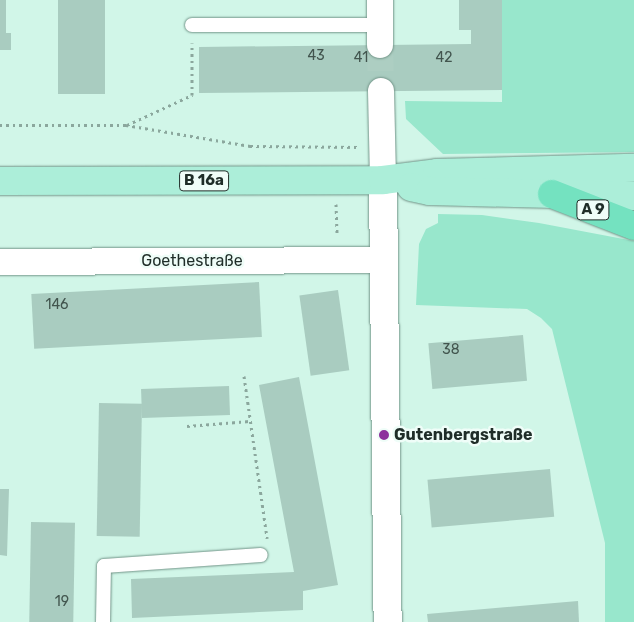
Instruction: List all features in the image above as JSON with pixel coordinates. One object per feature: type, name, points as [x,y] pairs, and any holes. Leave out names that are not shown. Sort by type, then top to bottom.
[{"type":"highway","name":"A 9","points":[[552,194],[634,226]]},
{"type":"main road","name":"B 16a","points":[[0,181],[383,180],[436,173],[634,168]]},
{"type":"main road","name":"B 16a","points":[[383,180],[430,191],[634,196]]},
{"type":"street","points":[[381,92],[388,622]]},
{"type":"street","name":"Goethestraße","points":[[0,262],[384,260]]},
{"type":"lane","points":[[192,25],[380,23]]},
{"type":"lane","points":[[103,622],[104,566],[261,555]]},
{"type":"path","points":[[126,125],[192,95],[192,25]]},
{"type":"path","points":[[0,125],[126,125],[250,146],[336,148],[382,146]]},
{"type":"path","points":[[244,376],[269,553],[261,555]]},
{"type":"path","points":[[187,426],[250,421]]},
{"type":"green space","points":[[502,0],[634,0],[634,152],[443,154],[406,119],[405,101],[502,102]]},
{"type":"green space","points":[[438,214],[482,215],[539,223],[634,241],[634,622],[605,622],[605,543],[552,329],[541,318],[527,309],[416,305],[419,244],[426,229],[438,223]]},
{"type":"building","points":[[0,0],[6,0],[6,33],[11,33],[11,50],[0,50]]},
{"type":"building","points":[[58,0],[105,0],[105,94],[58,94]]},
{"type":"building","points":[[459,0],[502,0],[502,90],[199,93],[199,47],[471,44],[471,30],[459,30]]},
{"type":"building","points":[[259,282],[262,337],[34,349],[31,294]]},
{"type":"building","points":[[338,290],[349,370],[311,376],[299,295]]},
{"type":"building","points":[[523,335],[527,381],[432,389],[428,343]]},
{"type":"building","points":[[299,377],[338,585],[303,591],[303,610],[132,618],[131,579],[294,572],[259,385]]},
{"type":"building","points":[[229,386],[230,415],[142,418],[141,389]]},
{"type":"building","points":[[99,403],[142,404],[140,537],[97,536]]},
{"type":"building","points":[[550,469],[554,517],[432,528],[427,480]]},
{"type":"building","points":[[0,489],[9,489],[7,556],[0,555]]},
{"type":"building","points":[[31,522],[75,523],[73,622],[29,622]]},
{"type":"building","points":[[578,601],[579,622],[428,622],[427,614]]},
{"type":"tunnel","points":[[380,45],[381,91]]},
{"type":"place","name":"Gutenbergstraße","points":[[384,435]]}]
